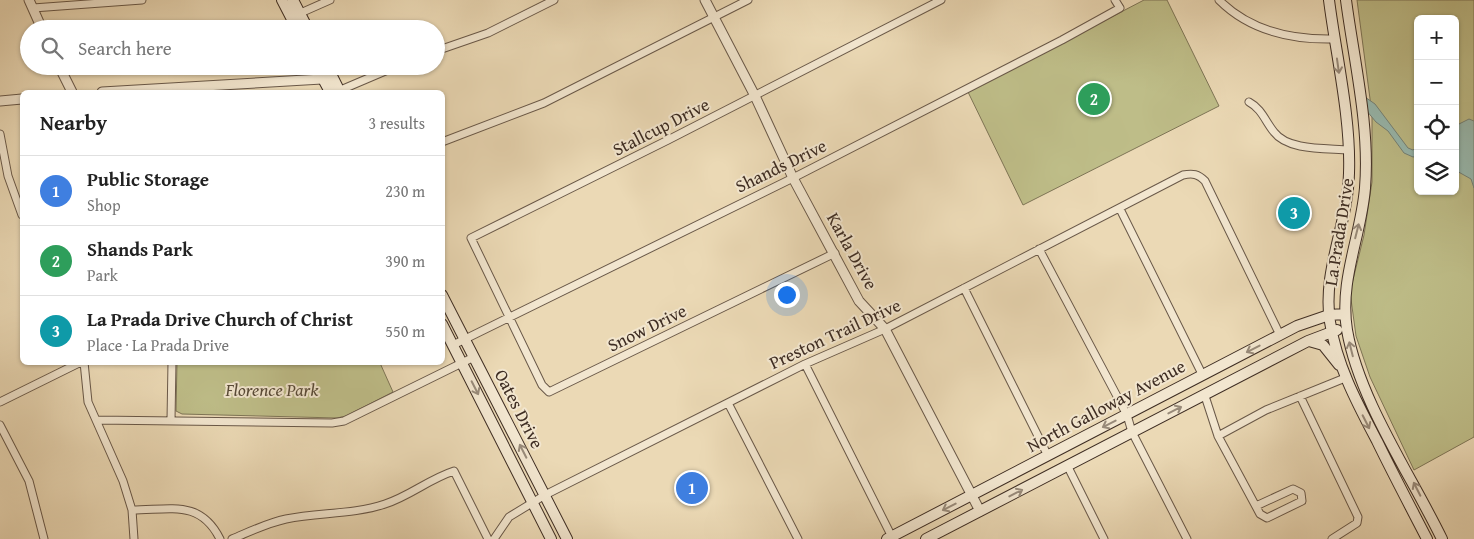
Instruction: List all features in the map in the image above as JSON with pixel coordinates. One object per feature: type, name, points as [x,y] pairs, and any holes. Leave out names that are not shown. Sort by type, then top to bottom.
[{"type":"main road","points":[[282,0],[300,20]]},
{"type":"main road","points":[[293,0],[296,20]]},
{"type":"main road","name":"La Prada Drive","points":[[1329,0],[1349,150],[1347,197],[1330,279],[1329,315],[1344,374],[1426,539]]},
{"type":"main road","name":"La Prada Drive","points":[[1346,0],[1366,166],[1362,206],[1346,279],[1346,327],[1363,384],[1441,536]]},
{"type":"main road","points":[[328,75],[335,90]]},
{"type":"main road","name":"Oates Drive","points":[[445,301],[567,539]]},
{"type":"main road","name":"North Galloway Avenue","points":[[890,538],[1297,326],[1329,315],[1345,314]]},
{"type":"main road","name":"North Galloway Avenue","points":[[926,539],[1308,341],[1346,327]]},
{"type":"main road","name":"Oates Drive","points":[[445,330],[551,539]]},
{"type":"main road","points":[[1308,341],[1323,345],[1344,374]]},
{"type":"street","points":[[38,20],[31,4],[142,0]]},
{"type":"street","points":[[295,15],[330,0]]},
{"type":"street","points":[[445,49],[488,33],[554,0]]},
{"type":"street","name":"Karla Drive","points":[[705,0],[755,96],[793,178],[860,301],[885,329],[980,512]]},
{"type":"street","points":[[445,141],[544,103],[748,0]]},
{"type":"street","name":"Stallcup Drive","points":[[509,318],[472,238],[941,0]]},
{"type":"street","name":"Shands Drive","points":[[452,345],[793,178],[1062,40],[1120,8],[1115,0]]},
{"type":"street","points":[[1219,0],[1235,15],[1270,31],[1298,39],[1334,39]]},
{"type":"street","points":[[64,75],[71,90]]},
{"type":"street","points":[[126,90],[303,75]]},
{"type":"street","points":[[341,90],[376,75]]},
{"type":"street","points":[[0,101],[20,99]]},
{"type":"street","points":[[1249,102],[1258,107],[1274,132],[1283,140],[1304,146],[1349,150]]},
{"type":"street","points":[[0,134],[8,176],[20,209]]},
{"type":"street","name":"Preston Trail Drive","points":[[494,539],[509,517],[545,495],[805,364],[885,329],[1183,175],[1193,173],[1206,181],[1280,335]]},
{"type":"street","points":[[1120,209],[1202,374]]},
{"type":"street","points":[[1040,249],[1127,416],[1132,432],[1186,539]]},
{"type":"street","name":"Snow Drive","points":[[509,318],[542,385],[549,392],[835,252]]},
{"type":"street","points":[[964,288],[1048,456]]},
{"type":"street","points":[[97,420],[332,423],[344,421],[474,357]]},
{"type":"street","points":[[805,364],[890,538]]},
{"type":"street","points":[[0,402],[77,365]]},
{"type":"street","points":[[83,365],[88,402],[123,481],[132,510],[134,539]]},
{"type":"street","points":[[171,420],[172,365]]},
{"type":"street","points":[[1218,436],[1250,417],[1300,396],[1344,374]]},
{"type":"street","points":[[1205,396],[1218,436],[1256,506],[1262,516],[1267,518],[1302,501],[1301,493],[1293,489],[1256,506]]},
{"type":"street","points":[[1300,396],[1358,517],[1357,523],[1332,539]]},
{"type":"street","points":[[728,403],[798,539]]},
{"type":"street","points":[[0,425],[29,481],[44,539]]},
{"type":"street","points":[[1068,467],[1104,539]]},
{"type":"street","points":[[232,539],[284,519],[343,513],[386,504],[421,487],[432,478],[454,471],[488,539]]},
{"type":"street","points":[[132,510],[194,511],[206,517],[220,539]]},
{"type":"street","points":[[1426,539],[1441,536]]},
{"type":"green space","points":[[1144,0],[1167,0],[1219,106],[1023,205],[968,92]]},
{"type":"green space","points":[[1357,0],[1474,0],[1474,437],[1414,470],[1370,377],[1356,336],[1350,292],[1364,235],[1372,182],[1372,114]]},
{"type":"green space","name":"Florence Park","points":[[177,365],[381,365],[393,392],[346,416],[337,418],[182,414],[176,411]]},
{"type":"water","points":[[1365,97],[1375,104],[1408,148],[1414,149],[1414,157],[1404,153],[1388,131],[1376,122],[1366,110]]},
{"type":"water","points":[[1469,119],[1474,121],[1474,188],[1471,179],[1459,172],[1459,124]]},
{"type":"place","name":"Shands Park","points":[[1094,99]]},
{"type":"place","name":"La Prada Drive Church of Christ","points":[[1294,213]]},
{"type":"place","name":"Public Storage","points":[[692,488]]}]
